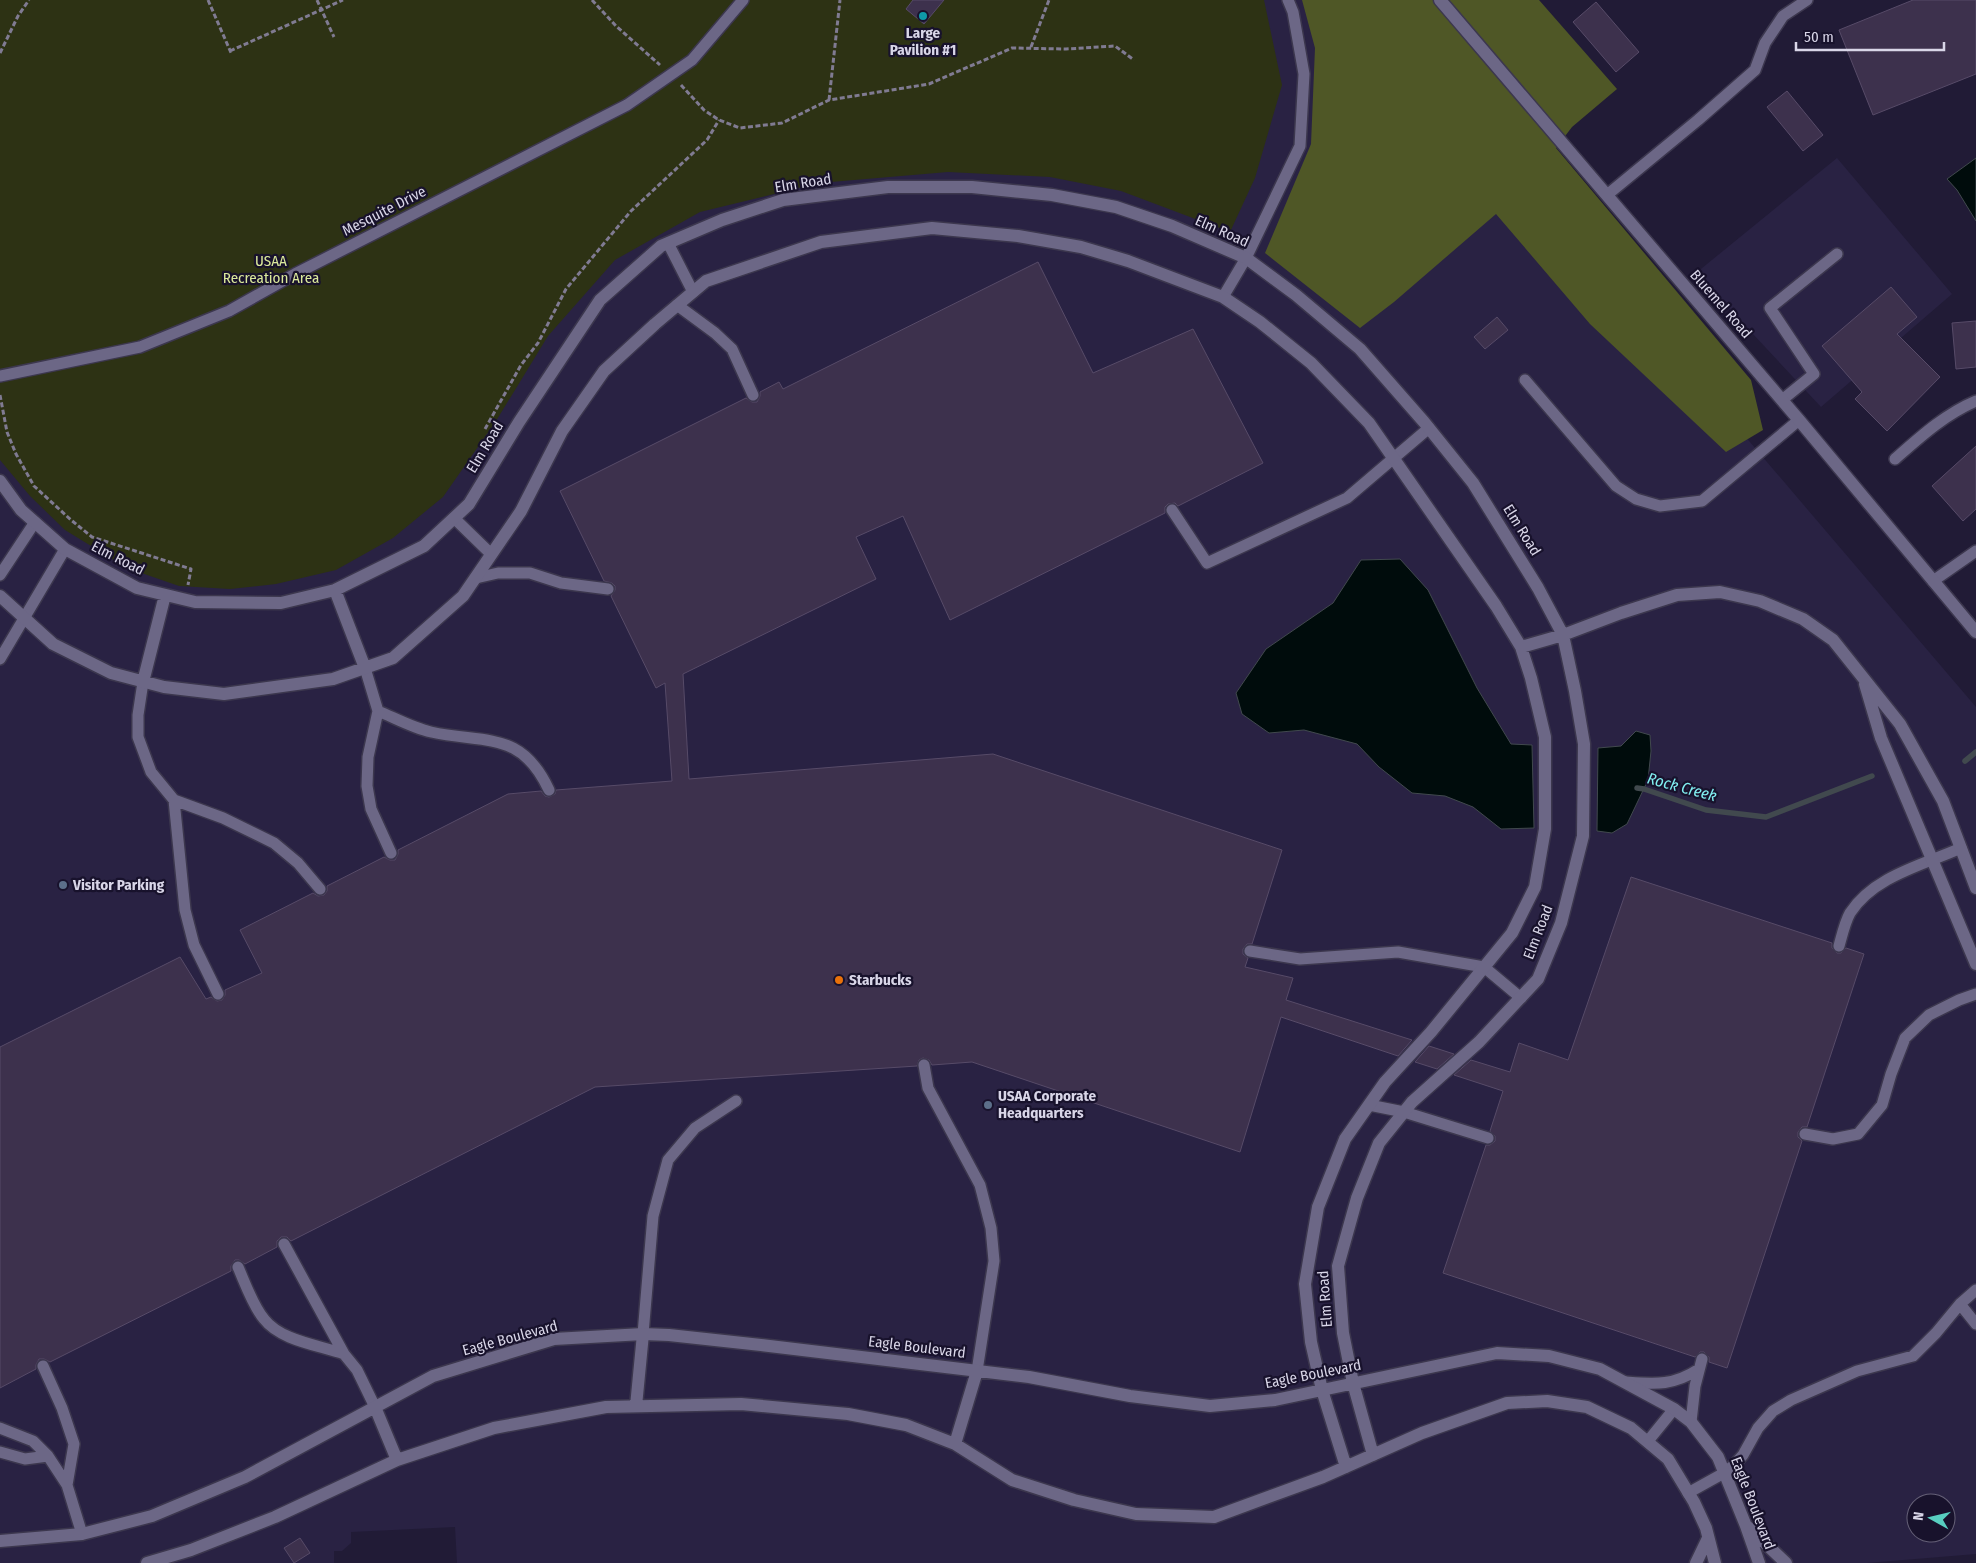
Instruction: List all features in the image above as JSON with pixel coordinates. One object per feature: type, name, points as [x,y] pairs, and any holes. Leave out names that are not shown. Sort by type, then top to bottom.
[{"type":"street","name":"Bluemel Road","points":[[1440,0],[1799,420],[1976,632]]},
{"type":"street","name":"Elm Road","points":[[0,481],[21,510],[65,549],[138,588],[195,602],[281,603],[335,590],[424,546],[470,504],[519,422],[600,300],[661,246],[722,220],[783,200],[888,187],[972,187],[1052,195],[1116,206],[1172,226],[1246,258],[1296,295],[1360,349],[1429,428],[1473,483],[1538,588],[1562,635],[1575,691],[1584,744],[1583,836],[1561,923],[1538,979],[1479,1042],[1438,1077],[1404,1112],[1379,1143],[1357,1198],[1338,1266],[1343,1333],[1353,1383],[1373,1455]]},
{"type":"street","name":"Elm Road","points":[[0,596],[53,644],[111,673],[143,682],[164,687],[224,694],[333,678],[393,658],[463,596],[520,511],[562,431],[604,371],[706,281],[822,242],[932,228],[1018,236],[1081,247],[1128,261],[1222,297],[1260,322],[1311,363],[1370,423],[1496,606],[1521,647],[1531,678],[1545,737],[1545,829],[1535,887],[1512,933],[1431,1032],[1385,1082],[1345,1139],[1318,1207],[1305,1284],[1311,1342],[1322,1390],[1346,1467]]},
{"type":"street","points":[[335,590],[365,668]]},
{"type":"street","points":[[1521,647],[1562,635],[1677,595],[1720,592],[1760,601],[1803,619],[1833,640],[1900,724],[1943,801],[1976,888]]},
{"type":"street","points":[[143,682],[165,595]]},
{"type":"street","points":[[1863,676],[1882,738],[1976,964]]},
{"type":"street","points":[[636,1406],[643,1334]]},
{"type":"street","name":"Eagle Boulevard","points":[[0,1541],[82,1534],[152,1516],[237,1481],[433,1376],[554,1340],[643,1334],[761,1345],[1028,1377],[1130,1396],[1210,1406],[1275,1400],[1496,1353],[1549,1356],[1600,1369],[1674,1409],[1691,1422],[1718,1457],[1759,1563]]},
{"type":"street","points":[[955,1444],[977,1371]]},
{"type":"street","points":[[148,1563],[192,1550],[275,1517],[397,1460],[494,1428],[606,1407],[742,1404],[848,1414],[906,1425],[955,1444],[1012,1480],[1074,1500],[1136,1514],[1214,1517],[1346,1467],[1422,1433],[1507,1403],[1546,1401],[1587,1407],[1631,1428],[1668,1459],[1706,1528],[1715,1563]]},
{"type":"street","points":[[375,1408],[397,1460]]},
{"type":"street","points":[[1746,1526],[1786,1563]]},
{"type":"street","points":[[1696,1563],[1708,1538]]},
{"type":"lane","name":"Mesquite Drive","points":[[0,376],[140,347],[228,311],[295,274],[627,105],[692,60],[743,0]]},
{"type":"lane","points":[[1222,297],[1246,258],[1300,146],[1304,74],[1293,12],[1288,0]]},
{"type":"lane","points":[[1607,196],[1755,70],[1765,43],[1783,16],[1808,0]]},
{"type":"lane","points":[[668,243],[693,292]]},
{"type":"lane","points":[[1782,400],[1814,374],[1770,308],[1837,254]]},
{"type":"lane","points":[[676,306],[715,332],[732,349],[753,395]]},
{"type":"lane","points":[[1525,380],[1616,486],[1636,499],[1660,506],[1702,501],[1799,420]]},
{"type":"lane","points":[[1895,459],[1935,424],[1962,407],[1976,401]]},
{"type":"lane","points":[[1172,510],[1207,563],[1347,498],[1429,428]]},
{"type":"lane","points":[[454,518],[491,554]]},
{"type":"lane","points":[[0,575],[34,522]]},
{"type":"lane","points":[[0,659],[65,549]]},
{"type":"lane","points":[[1933,581],[1976,551]]},
{"type":"lane","points":[[476,578],[498,573],[530,573],[562,583],[608,589]]},
{"type":"lane","points":[[365,668],[378,710],[368,757],[367,786],[371,809],[392,853]]},
{"type":"lane","points":[[143,682],[138,715],[138,737],[151,772],[174,800],[223,818],[274,843],[298,863],[320,889]]},
{"type":"lane","points":[[378,710],[429,732],[503,743],[520,751],[534,764],[549,790]]},
{"type":"lane","points":[[174,800],[185,910],[194,945],[218,994]]},
{"type":"lane","points":[[1839,946],[1850,914],[1868,892],[1886,880],[1961,848]]},
{"type":"lane","points":[[1250,951],[1300,959],[1398,952],[1484,967],[1520,998]]},
{"type":"lane","points":[[1805,1134],[1833,1139],[1858,1134],[1882,1105],[1891,1074],[1905,1038],[1929,1015],[1958,1000],[1976,994]]},
{"type":"lane","points":[[924,1065],[928,1088],[980,1185],[992,1228],[994,1261],[977,1371]]},
{"type":"lane","points":[[643,1334],[653,1216],[668,1160],[695,1128],[736,1101]]},
{"type":"lane","points":[[1369,1105],[1404,1112],[1488,1138]]},
{"type":"lane","points":[[284,1244],[344,1354],[357,1370],[375,1408]]},
{"type":"lane","points":[[238,1268],[263,1318],[273,1329],[289,1338],[344,1354]]},
{"type":"lane","points":[[1688,1493],[1724,1473],[1743,1455],[1758,1428],[1773,1411],[1791,1400],[1857,1371],[1913,1356],[1936,1333],[1960,1304],[1976,1290]]},
{"type":"lane","points":[[1960,1304],[1976,1324]]},
{"type":"lane","points":[[1626,1382],[1667,1383],[1677,1381],[1700,1364],[1691,1422]]},
{"type":"lane","points":[[43,1366],[62,1408],[74,1444],[67,1486]]},
{"type":"lane","points":[[1648,1441],[1674,1409]]},
{"type":"lane","points":[[0,1428],[33,1442],[48,1456],[67,1486],[82,1534]]},
{"type":"lane","points":[[0,1452],[25,1459],[48,1456]]},
{"type":"path","points":[[0,53],[28,0]]},
{"type":"path","points":[[208,0],[231,53],[343,0]]},
{"type":"path","points":[[317,0],[334,37]]},
{"type":"path","points":[[592,0],[616,26],[671,74],[704,110],[719,120],[740,128],[782,123],[829,100],[929,84],[1012,48],[1066,49],[1115,46],[1134,60]]},
{"type":"path","points":[[829,100],[840,0]]},
{"type":"path","points":[[1031,47],[1048,0]]},
{"type":"path","points":[[484,429],[521,365],[538,343],[566,289],[631,211],[707,140],[719,120]]},
{"type":"path","points":[[0,395],[7,432],[16,454],[34,486],[92,537],[191,568],[186,600]]},
{"type":"shaded area","name":"USAA Corporate Headquarters","points":[[0,0],[1373,0],[1976,707],[1976,1554],[1867,1563],[457,1563],[455,1527],[351,1532],[351,1543],[342,1551],[334,1551],[334,1563],[0,1563]]},
{"type":"shaded area","points":[[1837,158],[1952,294],[1821,407],[1696,273]]},
{"type":"shaded area","points":[[1976,158],[1976,221],[1957,190],[1947,179]]},
{"type":"shaded area","points":[[1400,559],[1428,590],[1477,688],[1511,744],[1532,745],[1534,828],[1501,829],[1473,807],[1445,796],[1412,793],[1379,767],[1357,744],[1304,730],[1269,733],[1242,714],[1236,693],[1266,649],[1333,603],[1361,560]]},
{"type":"shaded area","points":[[1636,731],[1650,735],[1651,751],[1648,780],[1627,824],[1612,833],[1597,831],[1598,748],[1621,746]]},
{"type":"green space","name":"USAA Recreation Area","points":[[0,0],[1264,0],[1282,85],[1255,178],[1230,232],[1121,191],[1050,177],[948,172],[819,183],[700,212],[615,260],[548,336],[496,421],[443,497],[393,538],[336,570],[276,584],[230,589],[179,586],[127,568],[65,530],[30,496],[0,460]]},
{"type":"green space","points":[[1302,0],[1539,0],[1617,89],[1572,127],[1556,148],[1751,380],[1763,430],[1726,452],[1590,324],[1496,214],[1394,302],[1360,328],[1265,253],[1311,144],[1315,48]]},
{"type":"building","name":"Large Pavilion #1","points":[[913,0],[944,0],[924,24],[906,9]]},
{"type":"building","points":[[1913,0],[1976,0],[1976,74],[1873,115],[1839,30]]},
{"type":"building","points":[[1596,2],[1639,52],[1616,72],[1573,22]]},
{"type":"building","points":[[1787,91],[1823,135],[1803,151],[1767,107]]},
{"type":"building","points":[[1038,262],[1093,373],[1193,329],[1263,463],[1178,506],[1175,503],[1168,504],[1165,507],[1165,513],[950,620],[903,516],[856,537],[876,579],[683,674],[689,779],[993,754],[1282,850],[1252,944],[1247,944],[1243,949],[1243,954],[1248,958],[1245,967],[1293,978],[1286,1000],[1412,1040],[1398,1056],[1281,1017],[1240,1152],[972,1062],[932,1065],[929,1060],[923,1058],[919,1060],[917,1066],[595,1087],[291,1241],[287,1237],[281,1237],[277,1241],[277,1247],[245,1264],[235,1260],[231,1266],[231,1271],[50,1362],[39,1359],[36,1369],[0,1388],[0,1047],[180,957],[206,999],[211,997],[217,1001],[222,1000],[225,990],[262,973],[240,930],[313,893],[318,896],[324,895],[327,891],[327,886],[384,857],[395,860],[398,850],[508,794],[541,791],[545,796],[549,797],[555,794],[556,790],[672,781],[665,683],[656,688],[611,596],[615,586],[604,581],[560,491],[746,398],[752,402],[757,402],[760,392],[779,382],[783,389]]},
{"type":"building","points":[[1891,287],[1917,317],[1897,334],[1940,377],[1887,431],[1855,399],[1862,392],[1822,346]]},
{"type":"building","points":[[1497,317],[1508,330],[1485,349],[1474,337]]},
{"type":"building","points":[[1976,321],[1976,367],[1956,369],[1952,323]]},
{"type":"building","points":[[1976,446],[1976,509],[1963,521],[1932,486]]},
{"type":"building","points":[[1631,877],[1832,943],[1832,948],[1837,953],[1841,953],[1846,948],[1864,954],[1807,1127],[1802,1127],[1798,1132],[1798,1137],[1802,1141],[1727,1368],[1709,1362],[1709,1357],[1704,1352],[1700,1352],[1695,1357],[1443,1273],[1486,1145],[1490,1145],[1495,1141],[1495,1136],[1490,1131],[1503,1091],[1454,1075],[1471,1060],[1510,1072],[1519,1043],[1568,1060]]},
{"type":"building","points":[[1429,1046],[1454,1054],[1437,1069],[1415,1062]]},
{"type":"building","points":[[300,1538],[310,1553],[294,1563],[284,1548]]},
{"type":"waterway","name":"Rock Creek","points":[[1965,761],[1976,752]]},
{"type":"waterway","name":"Rock Creek","points":[[1637,788],[1706,810],[1766,817],[1872,776]]},
{"type":"place","name":"Large Pavilion #1","points":[[923,16]]},
{"type":"place","name":"Visitor Parking","points":[[63,885]]},
{"type":"place","name":"Starbucks","points":[[839,980]]},
{"type":"place","name":"USAA Corporate Headquarters","points":[[988,1105]]}]
